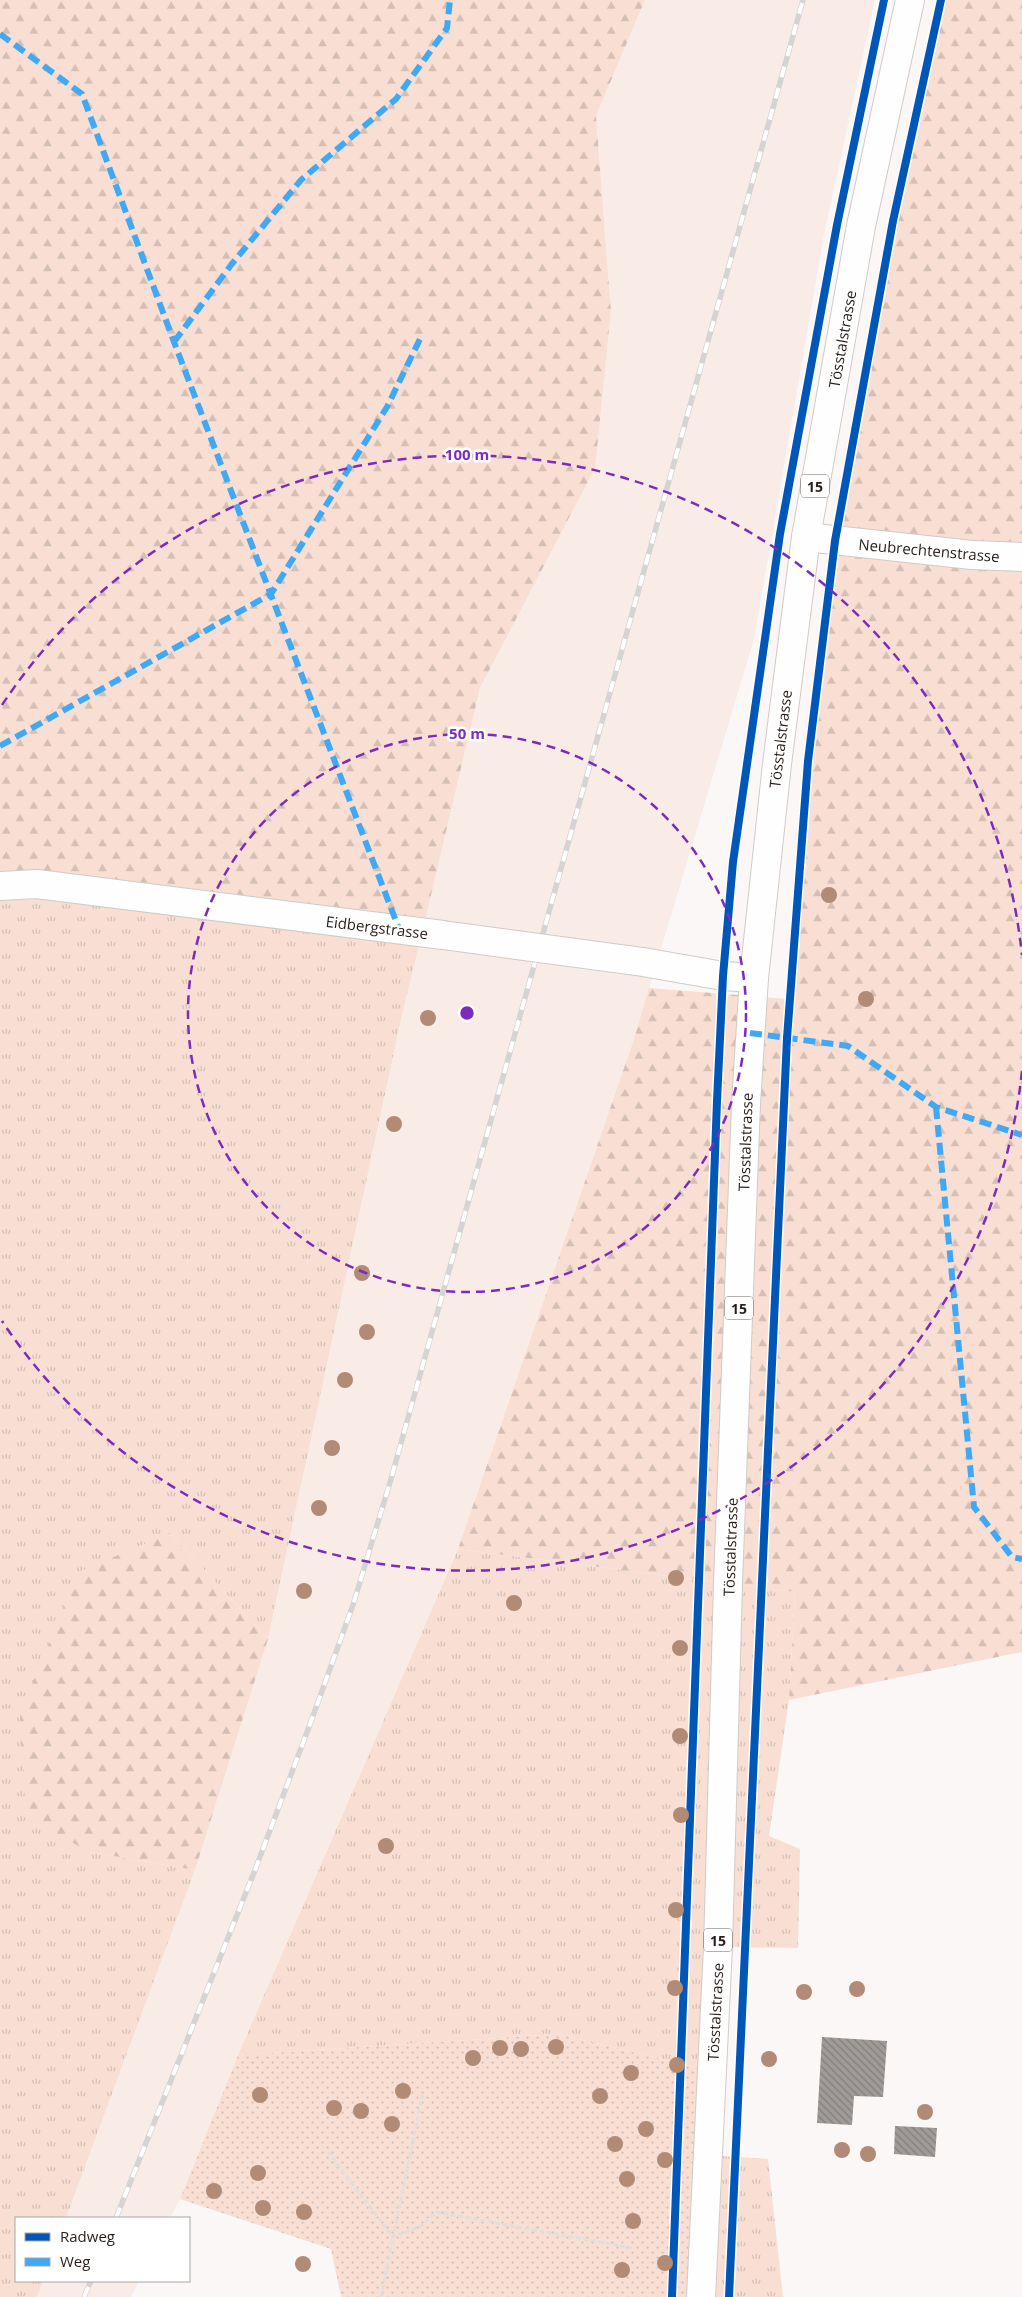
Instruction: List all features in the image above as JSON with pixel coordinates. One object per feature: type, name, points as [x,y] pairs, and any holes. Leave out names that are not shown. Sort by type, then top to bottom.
[{"type":"main road","name":"Tösstalstrasse","points":[[701,2297],[718,1947],[728,1583],[746,1103],[754,978],[777,764],[806,537],[861,226],[910,0]]},
{"type":"main road","name":"Neubrechtenstrasse","points":[[806,537],[972,555],[1022,557]]},
{"type":"main road","name":"Eidbergstrasse","points":[[0,886],[38,884],[443,935],[642,962],[723,976],[754,978]]},
{"type":"path","points":[[381,2297],[423,2092]]},
{"type":"path","points":[[328,2152],[394,2237]]},
{"type":"path","points":[[394,2237],[421,2226],[436,2212],[632,2248]]},
{"type":"shaded area","points":[[645,0],[875,0],[824,235],[754,639],[634,1039],[458,1549],[238,2055],[180,2199],[171,2217],[66,2217],[195,1870],[268,1639],[402,1015],[480,688],[594,468],[611,311],[596,116]]},
{"type":"shaded area","points":[[43,2282],[138,2282],[131,2297],[37,2297]]},
{"type":"green space","points":[[0,0],[645,0],[596,116],[611,311],[595,468],[480,688],[422,933],[0,886]]},
{"type":"green space","points":[[941,0],[1022,0],[1022,1652],[789,1700],[795,1592],[458,1549],[634,1039],[649,988],[789,999],[808,761],[835,541],[893,221]]},
{"type":"green space","points":[[0,886],[422,933],[402,1015],[268,1639],[170,1533],[90,1852],[195,1870],[66,2217],[15,2217],[15,2282],[43,2282],[37,2297],[0,2297]]},
{"type":"green space","points":[[170,1533],[268,1639],[195,1870],[90,1852],[26,1818],[20,1714],[78,1572]]},
{"type":"green space","points":[[458,1549],[795,1592],[789,1700],[769,1836],[800,1849],[798,1948],[718,1947],[712,2071],[558,2034],[238,2055]]},
{"type":"green space","points":[[558,2034],[712,2071],[701,2297],[341,2297],[331,2249],[180,2199],[238,2055]]},
{"type":"green space","points":[[707,2155],[768,2159],[783,2297],[701,2297]]},
{"type":"building","points":[[822,2037],[887,2041],[883,2097],[854,2096],[852,2125],[817,2123]]},
{"type":"building","points":[[895,2126],[937,2128],[935,2157],[894,2154]]},
{"type":"railway","points":[[116,2217],[255,1870],[353,1605],[391,1479],[803,0]]},
{"type":"railway","points":[[84,2297],[91,2282]]},
{"type":"marked path","points":[[174,342],[231,265],[301,180],[396,99],[447,28],[450,0]]},
{"type":"marked path","points":[[0,34],[82,94],[174,342],[399,929]]},
{"type":"marked path","points":[[0,746],[271,594],[387,407],[421,337]]},
{"type":"marked path","points":[[750,1033],[848,1046],[936,1107],[1022,1135]]},
{"type":"marked path","points":[[936,1107],[974,1507],[1012,1557],[1022,1559]]},
{"type":"cycle path","points":[[672,2297],[717,1101],[723,976],[733,862],[780,534],[837,225],[884,0]]},
{"type":"cycle path","points":[[729,2297],[787,1038],[808,761],[835,541],[893,221],[941,0]]}]
